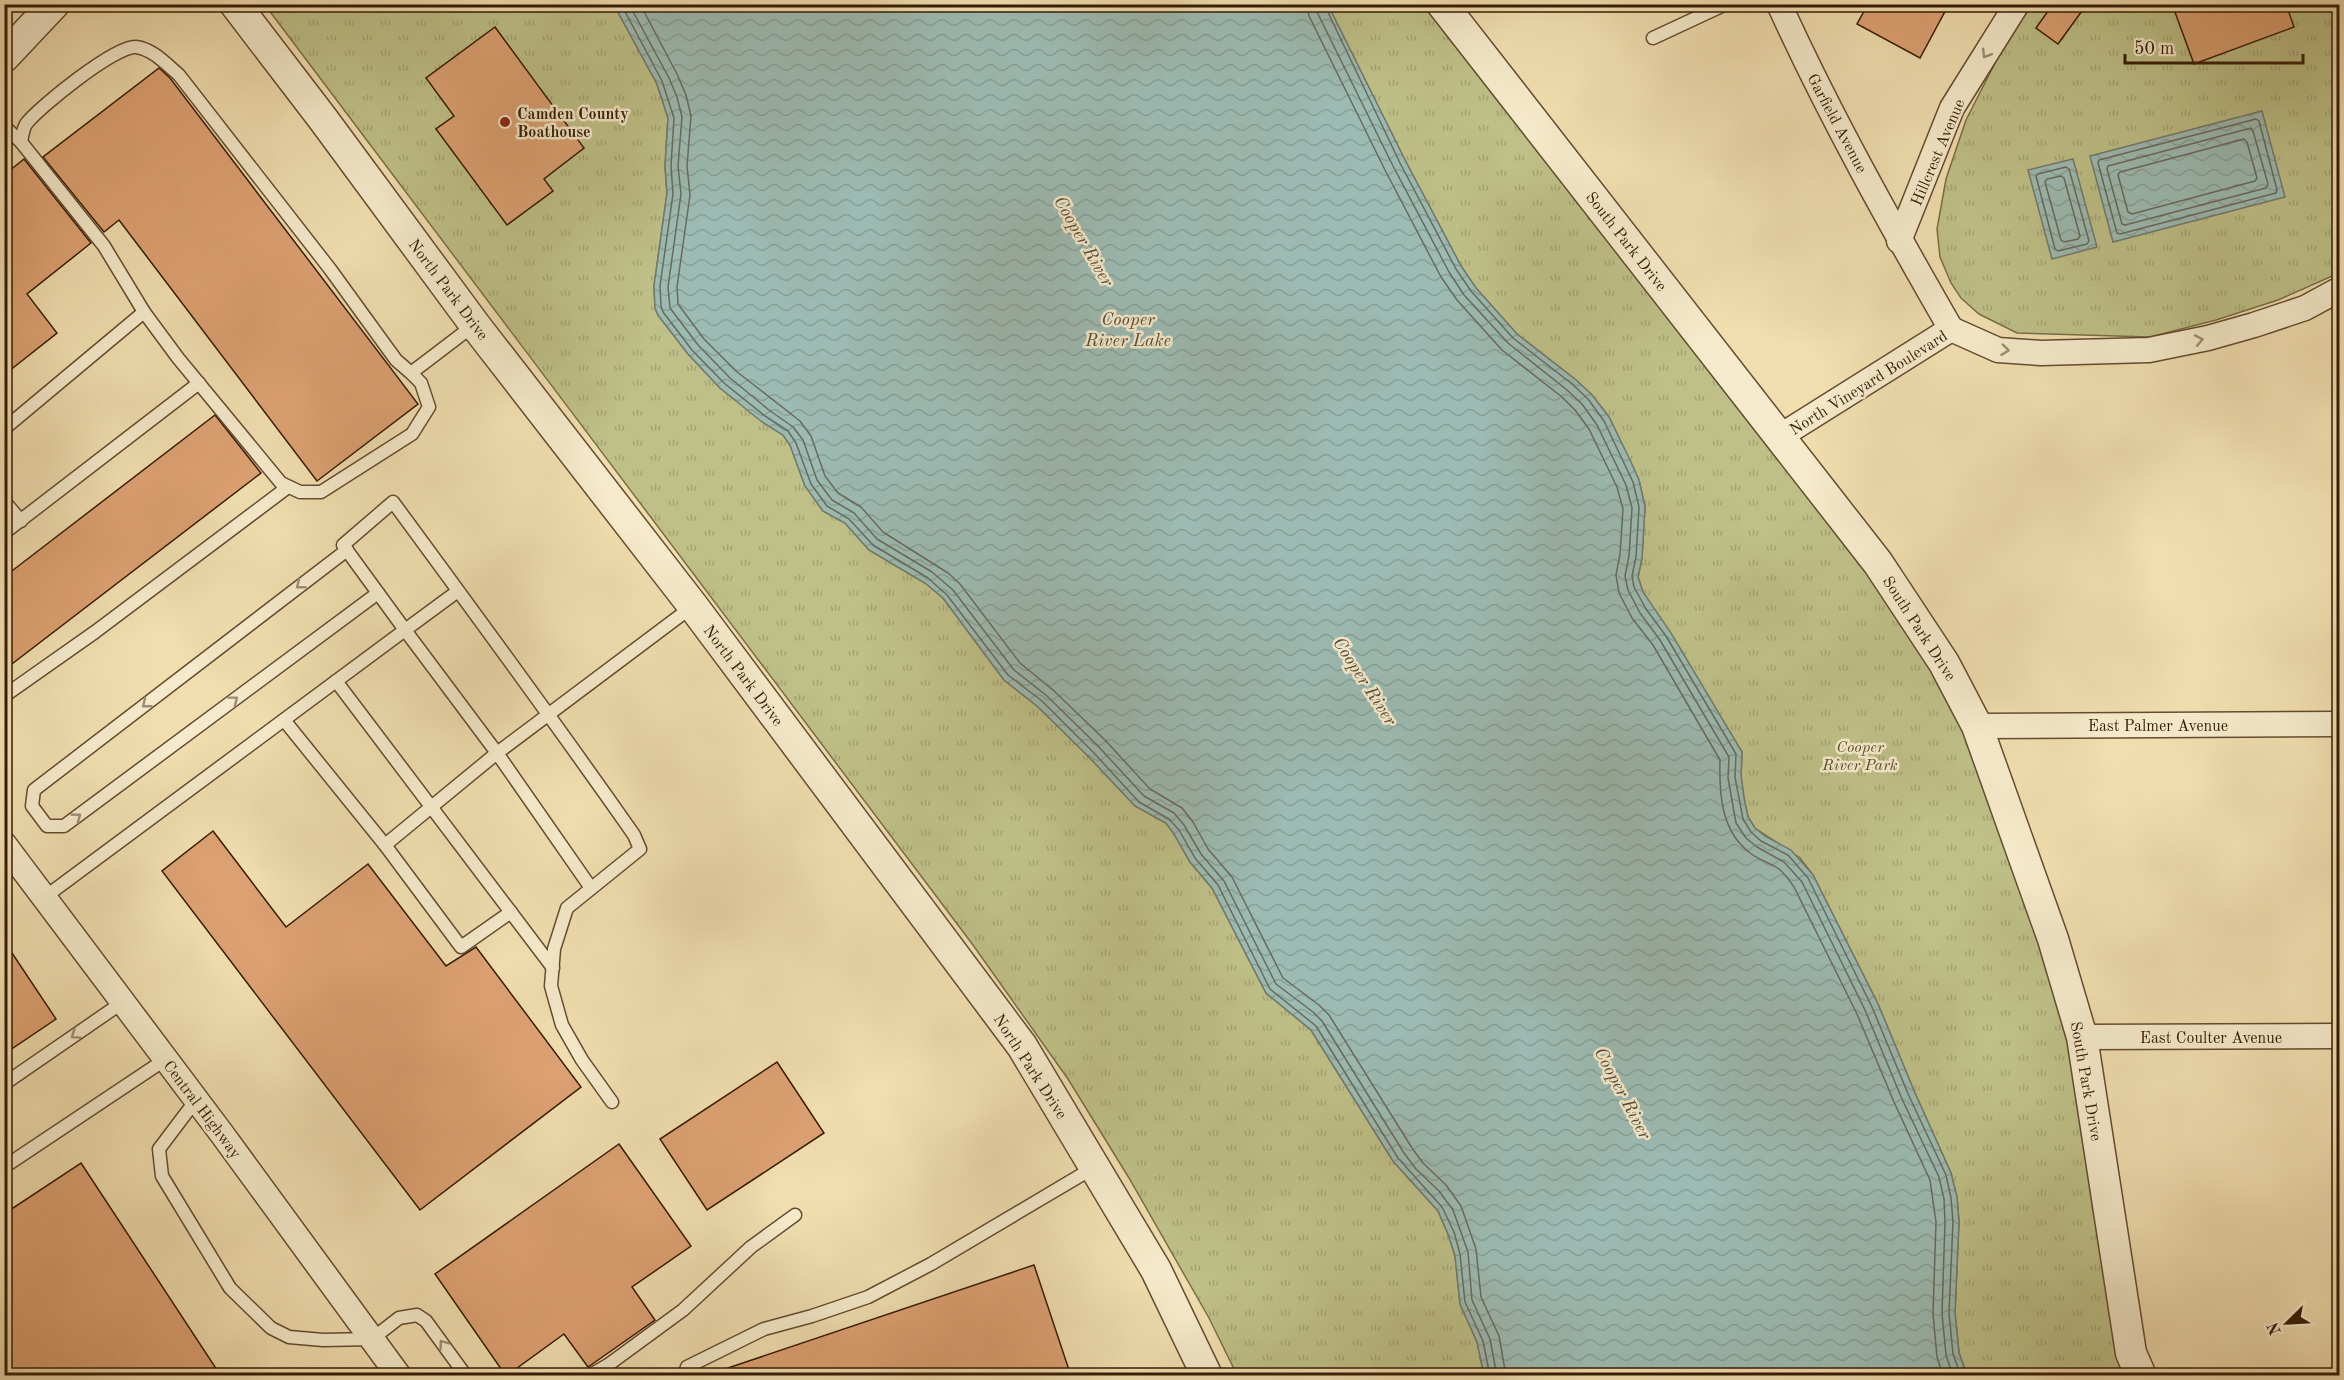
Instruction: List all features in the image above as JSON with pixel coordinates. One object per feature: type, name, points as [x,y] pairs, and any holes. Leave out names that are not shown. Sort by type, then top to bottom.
[{"type":"street","points":[[4,57],[54,4]]},
{"type":"street","name":"North Park Drive","points":[[235,4],[475,325],[693,606],[1022,1047],[1156,1270],[1207,1376]]},
{"type":"street","name":"South Park Drive","points":[[1442,4],[1878,563],[1944,663],[1977,726],[2053,939],[2082,1037],[2131,1353],[2141,1376]]},
{"type":"street","name":"Garfield Avenue","points":[[1779,4],[1809,70],[1899,241],[1951,329]]},
{"type":"street","name":"Hillcrest Avenue","points":[[1899,241],[1952,108],[2017,4]]},
{"type":"street","name":"North Vineyard Boulevard","points":[[1779,437],[1951,329],[1998,350],[2042,353],[2149,350],[2208,338],[2254,325],[2305,308],[2340,289]]},
{"type":"street","name":"East Palmer Avenue","points":[[1977,726],[2340,724]]},
{"type":"street","name":"Central Highway","points":[[4,844],[166,1059],[399,1376]]},
{"type":"street","name":"East Coulter Avenue","points":[[2082,1037],[2340,1036]]},
{"type":"lane","points":[[1653,38],[1726,4]]},
{"type":"lane","points":[[136,47],[153,53],[179,75],[330,269],[396,360],[421,383],[429,407],[412,434],[321,492],[300,492],[281,483],[144,312],[104,246],[11,136],[93,68],[121,50],[136,47]]},
{"type":"lane","points":[[4,429],[144,312]]},
{"type":"lane","points":[[411,373],[475,325]]},
{"type":"lane","points":[[4,533],[199,383]]},
{"type":"lane","points":[[4,696],[95,632],[288,486]]},
{"type":"lane","points":[[4,501],[21,521]]},
{"type":"lane","points":[[591,888],[497,753],[343,544],[393,502],[549,714],[634,835],[640,849],[567,908],[554,949],[551,986],[562,1025],[582,1060],[612,1102]]},
{"type":"lane","points":[[347,550],[34,790],[32,807],[47,826],[64,826],[378,593]]},
{"type":"lane","points":[[45,897],[458,591]]},
{"type":"lane","points":[[385,845],[497,753],[693,606]]},
{"type":"lane","points":[[336,681],[553,968]]},
{"type":"lane","points":[[284,720],[385,845],[461,947],[511,912]]},
{"type":"lane","points":[[4,1084],[123,1002]]},
{"type":"lane","points":[[4,1167],[166,1059]]},
{"type":"lane","points":[[196,1100],[159,1149],[162,1176],[230,1287],[271,1328],[289,1337],[323,1340],[372,1339],[399,1318],[417,1315],[426,1321],[466,1376]]},
{"type":"lane","points":[[684,1376],[687,1367],[764,1329],[868,1297],[931,1264],[1095,1167]]},
{"type":"lane","points":[[589,1376],[608,1365],[683,1310],[751,1247],[795,1215]]},
{"type":"green space","name":"Cooper River Park","points":[[1442,4],[1944,663],[2053,939],[2141,1375],[1967,1375],[1959,1353],[1955,1313],[1959,1222],[1957,1197],[1951,1173],[1878,1004],[1813,875],[1800,858],[1755,828],[1748,817],[1741,776],[1742,752],[1643,592],[1638,577],[1642,558],[1645,507],[1639,480],[1609,417],[1592,395],[1517,334],[1476,288],[1461,266],[1328,5]]},
{"type":"green space","points":[[265,5],[614,5],[657,84],[668,118],[665,166],[667,193],[654,286],[655,308],[658,315],[688,354],[720,388],[783,435],[790,445],[805,486],[823,511],[845,523],[869,550],[925,583],[943,598],[1004,680],[1037,706],[1135,806],[1166,823],[1190,862],[1212,888],[1266,993],[1311,1030],[1393,1161],[1438,1211],[1455,1256],[1460,1304],[1477,1342],[1484,1375],[1237,1375],[1209,1318],[1129,1178],[1068,1079],[973,945]]},
{"type":"green space","points":[[2029,5],[2339,5],[2339,273],[2278,300],[2216,320],[2150,337],[2017,333],[1979,314],[1961,298],[1951,283],[1940,257],[1937,229],[1946,179],[1966,120],[2013,28]]},
{"type":"water","name":"Cooper River Lake","points":[[614,5],[1328,5],[1461,266],[1476,288],[1517,334],[1592,395],[1609,417],[1631,462],[1639,480],[1645,507],[1642,558],[1638,577],[1643,592],[1671,633],[1742,752],[1741,776],[1748,817],[1755,828],[1765,836],[1791,850],[1813,875],[1878,1004],[1951,1173],[1957,1197],[1959,1222],[1955,1313],[1959,1353],[1967,1375],[1484,1375],[1477,1342],[1460,1304],[1455,1256],[1438,1211],[1393,1161],[1311,1030],[1266,993],[1212,888],[1190,862],[1166,823],[1135,806],[1037,706],[1004,680],[943,598],[925,583],[869,550],[845,523],[823,511],[805,486],[790,445],[783,435],[762,422],[720,388],[688,354],[658,315],[655,308],[654,286],[667,193],[665,166],[668,118],[657,84]]},
{"type":"water","points":[[2262,111],[2285,197],[2113,242],[2090,156]]},
{"type":"water","points":[[2073,159],[2097,247],[2052,259],[2028,170]]},
{"type":"building","points":[[1868,4],[1949,4],[1920,58],[1857,24]]},
{"type":"building","points":[[2053,4],[2087,4],[2058,44],[2036,28]]},
{"type":"building","points":[[2172,4],[2286,4],[2294,27],[2194,64]]},
{"type":"building","name":"Camden County Boathouse","points":[[495,27],[584,148],[544,179],[553,191],[507,225],[436,129],[454,116],[426,78]]},
{"type":"building","points":[[159,68],[170,78],[418,404],[317,481],[119,220],[104,232],[43,157]]},
{"type":"building","points":[[24,159],[91,243],[27,294],[57,333],[4,375],[4,175]]},
{"type":"building","points":[[215,415],[261,473],[4,670],[4,577]]},
{"type":"building","points":[[213,831],[286,927],[368,864],[446,966],[476,947],[581,1087],[420,1210],[162,871]]},
{"type":"building","points":[[4,941],[56,1019],[4,1054]]},
{"type":"building","points":[[777,1062],[824,1133],[707,1210],[660,1139]]},
{"type":"building","points":[[619,1144],[691,1246],[632,1287],[655,1320],[588,1367],[564,1334],[506,1376],[435,1274]]},
{"type":"building","points":[[81,1163],[221,1376],[4,1376],[4,1214]]},
{"type":"building","points":[[1034,1265],[1071,1376],[716,1376],[716,1372]]},
{"type":"place","name":"Camden County Boathouse","points":[[505,122]]},
{"type":"water label","name":"Cooper River","points":[[1084,241]]},
{"type":"water label","name":"Cooper River","points":[[1365,681]]},
{"type":"water label","name":"Cooper River","points":[[1623,1093]]}]
